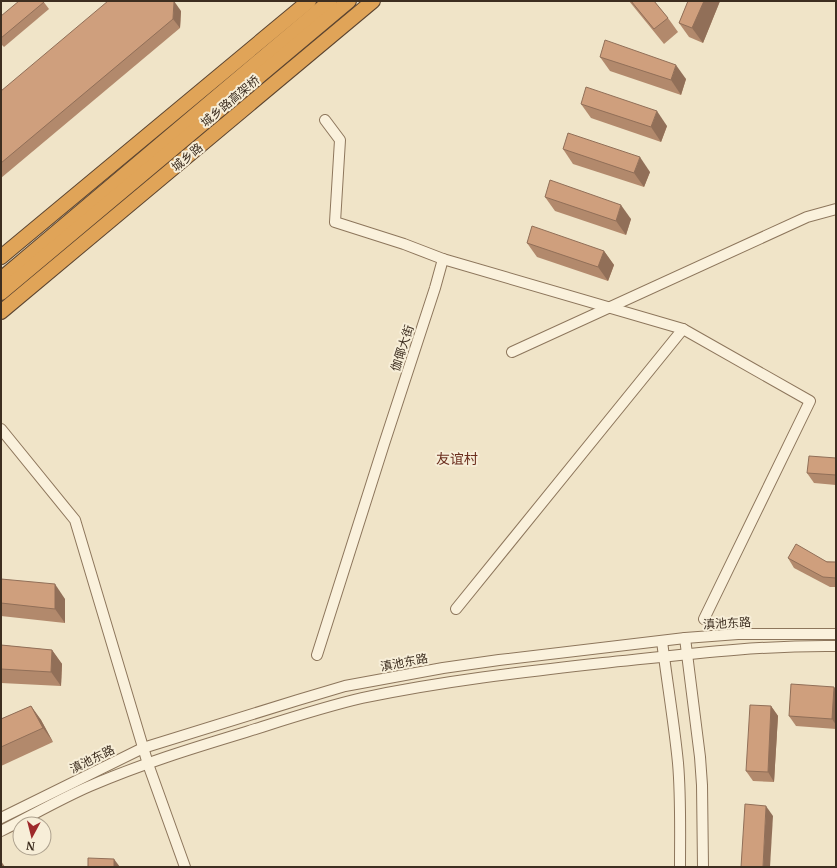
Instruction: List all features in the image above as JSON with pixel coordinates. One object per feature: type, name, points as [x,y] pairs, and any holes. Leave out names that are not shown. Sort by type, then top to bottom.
[{"type":"highway","points":[[1,257],[309,1]]},
{"type":"highway","name":"城乡路高架桥","points":[[1,279],[330,1]]},
{"type":"highway","name":"城乡路高架桥","points":[[1,293],[349,1]]},
{"type":"highway","name":"城乡路","points":[[1,312],[373,1]]},
{"type":"street","points":[[325,120],[340,140],[335,222],[404,244],[442,259],[683,329],[810,401],[704,619]]},
{"type":"street","points":[[512,352],[807,217],[836,209]]},
{"type":"street","name":"伽倻大街","points":[[318,655],[384,444],[435,288],[442,259]]},
{"type":"street","points":[[456,609],[683,329]]},
{"type":"street","points":[[1,429],[75,520],[148,764],[185,867]]},
{"type":"street","name":"滇池东路","points":[[1,818],[143,748],[345,686],[443,668],[499,660],[685,638],[738,634],[836,634]]},
{"type":"street","points":[[685,638],[700,757],[702,784],[703,867]]},
{"type":"street","points":[[662,641],[678,764],[680,796],[680,867]]},
{"type":"street","name":"滇池东路","points":[[1,831],[90,786],[148,764],[304,714],[361,699],[468,680],[664,656],[804,646],[836,646]]},
{"type":"building","points":[[19,1],[44,2],[1,38],[1,16]]},
{"type":"building","points":[[108,1],[174,1],[173,19],[1,163],[1,91]]},
{"type":"building","points":[[631,1],[654,1],[668,18],[654,29]]},
{"type":"building","points":[[688,1],[704,1],[692,28],[679,23]]},
{"type":"building","points":[[605,40],[676,65],[671,80],[600,57]]},
{"type":"building","points":[[586,87],[657,111],[651,127],[581,104]]},
{"type":"building","points":[[568,133],[640,157],[634,173],[563,149]]},
{"type":"building","points":[[550,180],[621,205],[616,221],[545,197]]},
{"type":"building","points":[[532,226],[604,251],[598,267],[527,243]]},
{"type":"building","points":[[809,456],[836,458],[836,475],[807,473]]},
{"type":"building","points":[[796,544],[827,562],[836,562],[836,578],[823,577],[788,558]]},
{"type":"building","points":[[1,579],[55,584],[55,609],[1,603]]},
{"type":"building","points":[[1,645],[52,650],[51,672],[1,669]]},
{"type":"building","points":[[791,684],[834,687],[832,719],[789,716]]},
{"type":"building","points":[[750,705],[771,706],[768,772],[746,771]]},
{"type":"building","points":[[31,706],[43,728],[1,747],[1,719]]},
{"type":"building","points":[[745,804],[766,806],[763,867],[741,867]]},
{"type":"building","points":[[88,858],[114,859],[114,867],[88,867]]},
{"type":"district","name":"友谊村","points":[[457,459]]}]
